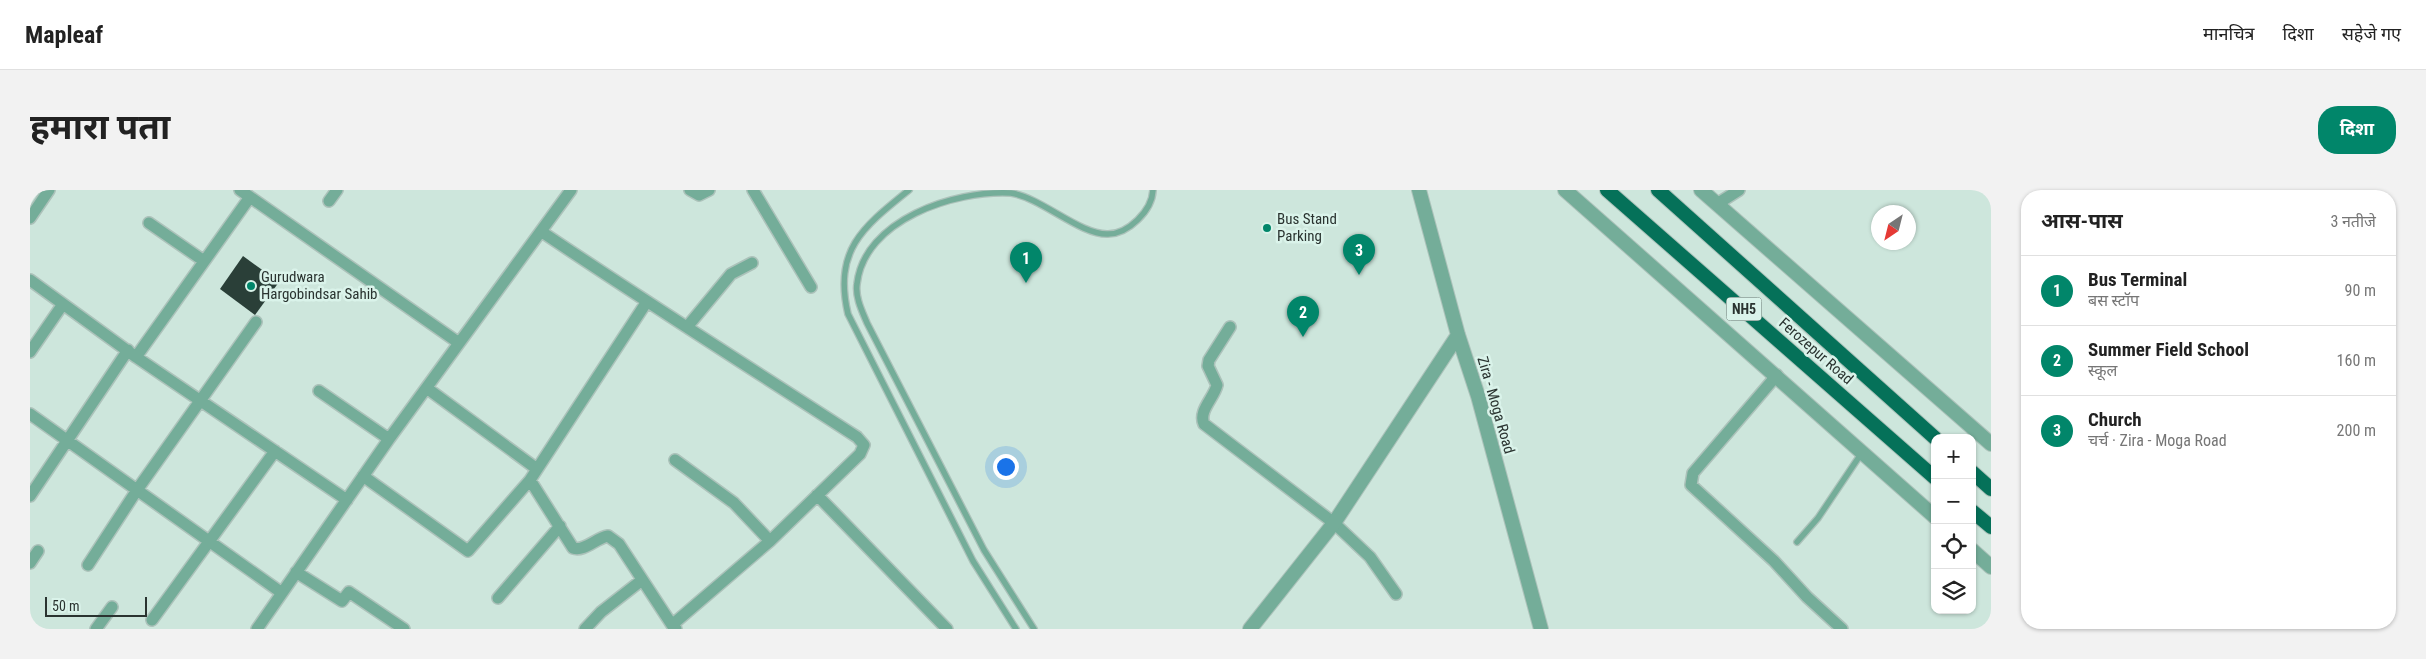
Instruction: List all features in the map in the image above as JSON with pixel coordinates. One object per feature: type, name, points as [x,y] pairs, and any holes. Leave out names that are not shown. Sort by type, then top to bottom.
[{"type":"highway","name":"Ferozepur Road","points":[[1608,190],[1931,474]]},
{"type":"highway","name":"Ferozepur Road","points":[[1658,190],[1931,434]]},
{"type":"highway","points":[[1976,476],[1991,489]]},
{"type":"highway","points":[[1976,514],[1991,527]]},
{"type":"street","points":[[30,218],[49,190]]},
{"type":"street","points":[[329,201],[337,190]]},
{"type":"street","points":[[257,629],[363,476],[571,190]]},
{"type":"street","points":[[690,190],[699,195],[709,190]]},
{"type":"street","points":[[753,190],[811,287]]},
{"type":"street","name":"Zira - Moga Road","points":[[1419,190],[1458,335],[1478,396],[1541,629]]},
{"type":"street","points":[[1565,190],[1777,375],[1931,513]]},
{"type":"street","points":[[1701,190],[1991,444]]},
{"type":"street","points":[[1717,204],[1739,190]]},
{"type":"street","points":[[30,496],[67,441],[132,353],[204,261],[245,193],[459,343]]},
{"type":"street","points":[[149,223],[204,261]]},
{"type":"street","points":[[530,480],[570,544],[578,549],[601,537],[608,536],[613,539],[674,627],[817,496],[860,454],[864,445],[861,441],[687,327],[646,303],[542,232]]},
{"type":"street","points":[[687,327],[731,274],[752,263]]},
{"type":"street","points":[[30,280],[201,401],[347,500]]},
{"type":"street","points":[[363,476],[468,551],[530,480],[646,303]]},
{"type":"street","points":[[30,352],[63,304]]},
{"type":"street","points":[[88,565],[137,490],[256,322]]},
{"type":"street","points":[[1230,328],[1209,360],[1208,366],[1217,385],[1203,413],[1204,424],[1334,523],[1370,557],[1396,594]]},
{"type":"street","points":[[1250,629],[1334,523],[1458,335]]},
{"type":"street","points":[[1777,375],[1693,473],[1690,485],[1774,561],[1807,597],[1842,629]]},
{"type":"street","points":[[428,388],[537,469]]},
{"type":"street","points":[[319,391],[389,440]]},
{"type":"street","points":[[30,414],[282,593]]},
{"type":"street","points":[[152,620],[275,452]]},
{"type":"street","points":[[675,460],[734,503],[770,541]]},
{"type":"street","points":[[817,496],[947,629]]},
{"type":"street","points":[[498,598],[560,526]]},
{"type":"street","points":[[30,563],[38,552]]},
{"type":"street","points":[[1976,554],[1991,567]]},
{"type":"street","points":[[296,572],[342,600],[349,592],[404,629]]},
{"type":"street","points":[[585,629],[601,612],[642,580]]},
{"type":"street","points":[[96,629],[112,607]]},
{"type":"lane","points":[[909,190],[868,225],[850,250],[842,280],[848,314],[973,561],[1016,629]]},
{"type":"lane","points":[[1034,629],[984,550],[867,324],[857,293],[860,271],[874,241],[893,223],[944,199],[982,192],[1012,191],[1045,205],[1084,228],[1107,235],[1120,232],[1136,220],[1149,204],[1153,190]]},
{"type":"lane","points":[[1797,542],[1821,513],[1862,452]]},
{"type":"building","points":[[243,256],[279,282],[255,315],[220,289]]},
{"type":"place","name":"Bus Stand Parking","points":[[1267,228]]},
{"type":"place","name":"Church","points":[[1359,275]]},
{"type":"place","name":"Bus Terminal","points":[[1026,283]]},
{"type":"place","name":"Gurudwara Hargobindsar Sahib","points":[[251,286]]},
{"type":"place","name":"Summer Field School","points":[[1303,337]]}]
